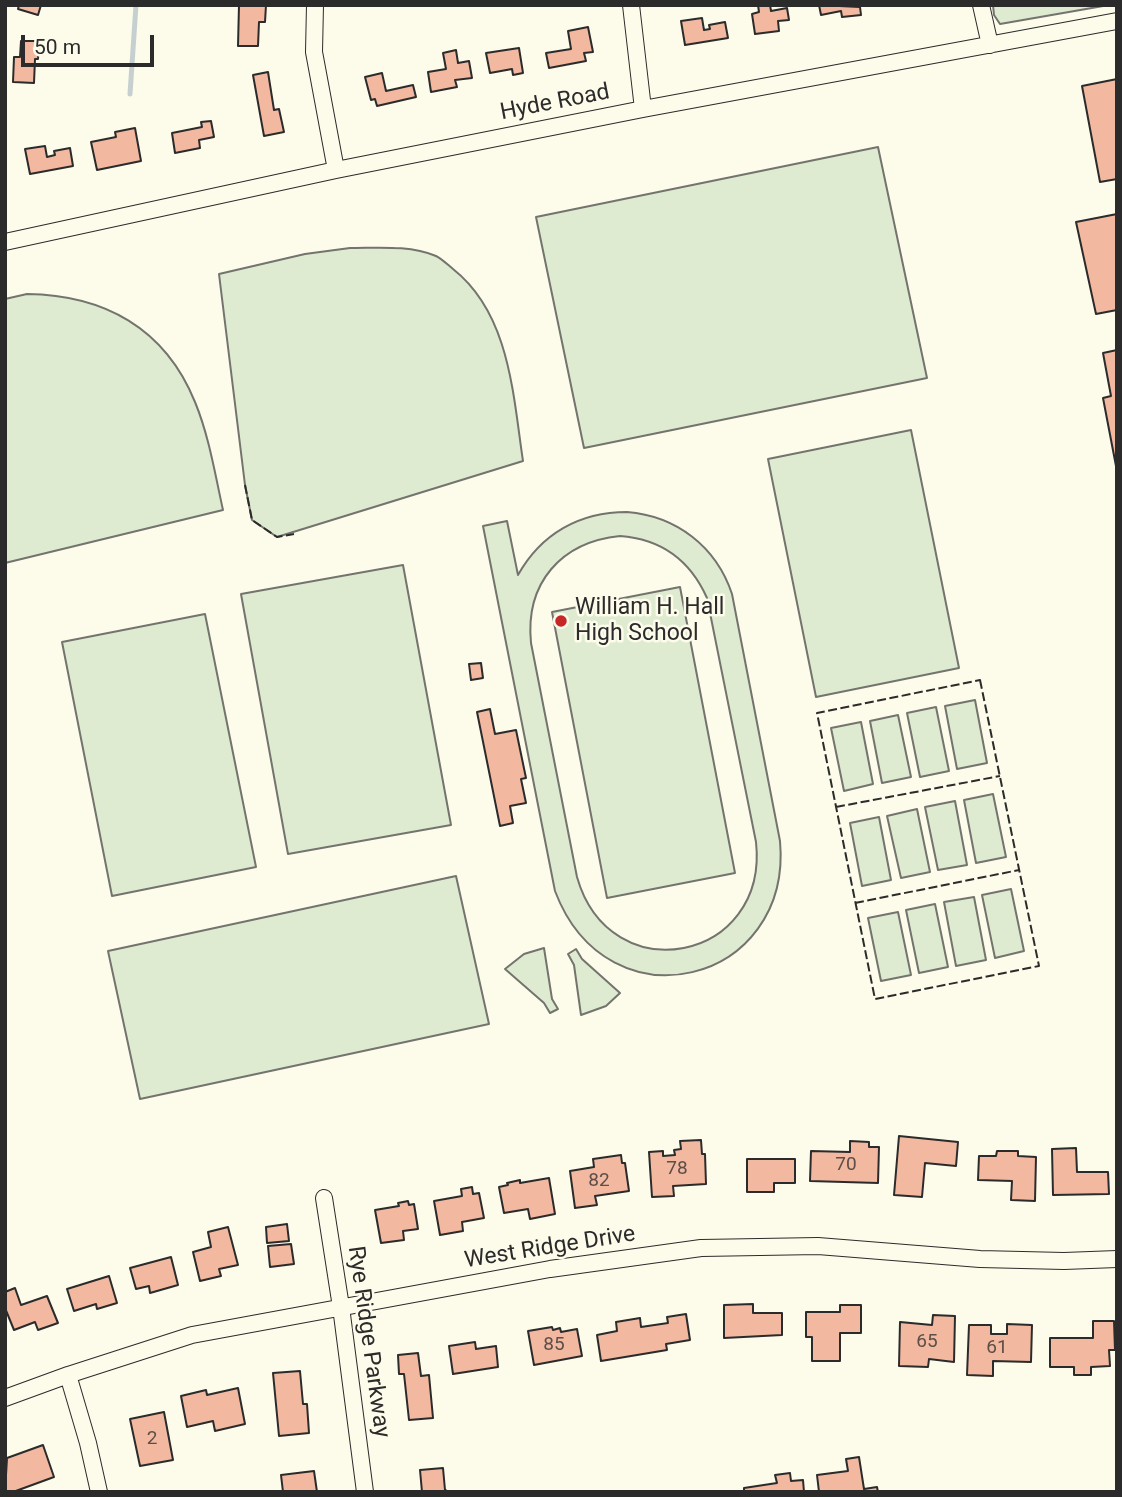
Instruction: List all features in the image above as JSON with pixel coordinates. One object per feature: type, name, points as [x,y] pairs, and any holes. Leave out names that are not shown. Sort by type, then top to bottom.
[{"type":"street","points":[[314,5],[314,52],[336,170]]},
{"type":"street","points":[[631,5],[643,109]]},
{"type":"street","points":[[981,5],[990,45]]},
{"type":"street","name":"Hyde Road","points":[[5,242],[336,170],[643,109],[1117,21]]},
{"type":"street","name":"Rye Ridge Parkway","points":[[324,1198],[365,1492]]},
{"type":"street","name":"West Ridge Drive","points":[[5,1398],[192,1335],[550,1269],[701,1248],[818,1246],[980,1259],[1117,1259]]},
{"type":"street","points":[[68,1375],[99,1492]]},
{"type":"green space","points":[[993,5],[1109,5],[1000,24],[994,15]]},
{"type":"green space","points":[[878,147],[927,378],[584,448],[536,217]]},
{"type":"green space","points":[[350,248],[394,248],[426,252],[443,260],[472,287],[487,309],[506,357],[523,461],[277,537],[252,520],[245,485],[219,274],[305,254]]},
{"type":"green space","points":[[27,294],[82,301],[106,309],[129,321],[167,354],[182,376],[200,415],[223,510],[5,563],[5,299]]},
{"type":"green space","points":[[911,430],[959,668],[816,697],[768,459]]},
{"type":"green space","points":[[609,513],[645,515],[678,527],[705,548],[725,577],[732,594],[780,841],[776,890],[758,929],[728,957],[692,972],[653,974],[614,962],[580,935],[555,891],[483,526],[507,521],[518,575],[538,548],[563,528],[577,521]],"holes":[[[620,536],[661,547],[683,562],[707,598],[756,842],[753,883],[738,914],[714,936],[684,948],[652,949],[621,937],[595,914],[577,877],[531,643],[534,602],[551,569],[580,547]]]},
{"type":"green space","points":[[403,565],[451,825],[288,854],[241,594]]},
{"type":"green space","points":[[680,587],[735,873],[607,898],[552,612]]},
{"type":"green space","points":[[205,614],[256,867],[112,896],[62,642]]},
{"type":"green space","points":[[975,700],[987,763],[957,769],[945,706]]},
{"type":"green space","points":[[936,707],[949,771],[920,777],[907,713]]},
{"type":"green space","points":[[898,715],[911,777],[882,783],[870,721]]},
{"type":"green space","points":[[861,722],[873,784],[844,791],[831,728]]},
{"type":"green space","points":[[993,794],[1006,857],[976,863],[964,800]]},
{"type":"green space","points":[[955,801],[967,865],[938,870],[925,807]]},
{"type":"green space","points":[[917,809],[930,872],[901,878],[887,816]]},
{"type":"green space","points":[[879,817],[891,880],[862,886],[850,823]]},
{"type":"green space","points":[[456,876],[489,1024],[140,1099],[108,951]]},
{"type":"green space","points":[[1011,889],[1024,951],[995,958],[982,895]]},
{"type":"green space","points":[[974,897],[986,960],[956,966],[944,902]]},
{"type":"green space","points":[[935,904],[948,967],[919,973],[906,910]]},
{"type":"green space","points":[[898,912],[911,975],[881,981],[868,918]]},
{"type":"green space","points":[[544,948],[552,999],[558,1009],[550,1013],[544,1003],[505,969],[524,954]]},
{"type":"green space","points":[[576,949],[582,959],[620,993],[606,1006],[581,1015],[574,965],[568,954]]},
{"type":"building","points":[[19,5],[41,5],[38,15],[18,9]]},
{"type":"building","points":[[239,5],[266,5],[265,22],[259,22],[258,46],[238,46]]},
{"type":"building","points":[[758,5],[770,5],[771,11],[787,8],[789,20],[778,21],[779,31],[755,34],[752,14],[759,12]]},
{"type":"building","points":[[819,5],[860,7],[861,15],[842,17],[841,11],[821,15]]},
{"type":"building","points":[[702,18],[704,30],[710,29],[709,25],[725,22],[728,38],[685,45],[681,21]]},
{"type":"building","points":[[588,27],[593,52],[584,53],[586,61],[549,68],[546,53],[571,49],[568,31]]},
{"type":"building","points":[[21,41],[39,41],[34,83],[13,82],[14,57],[20,57]]},
{"type":"building","points":[[519,48],[523,73],[513,75],[512,69],[490,73],[486,53]]},
{"type":"building","points":[[456,50],[458,63],[469,61],[472,78],[455,80],[457,87],[431,92],[428,72],[446,69],[443,53]]},
{"type":"building","points":[[268,72],[274,110],[279,109],[284,132],[264,136],[253,75]]},
{"type":"building","points":[[382,73],[386,91],[413,85],[416,97],[377,106],[375,99],[371,100],[365,77]]},
{"type":"building","points":[[1117,79],[1117,179],[1100,182],[1082,86]]},
{"type":"building","points":[[211,121],[214,137],[199,140],[200,148],[175,153],[172,133],[202,127],[201,122]]},
{"type":"building","points":[[135,128],[141,161],[97,170],[91,142],[116,137],[115,132]]},
{"type":"building","points":[[45,146],[47,157],[55,155],[54,151],[70,148],[73,166],[30,174],[25,149]]},
{"type":"building","points":[[1117,214],[1117,310],[1096,314],[1076,222]]},
{"type":"building","points":[[1117,350],[1116,466],[1103,398],[1111,396],[1103,353]]},
{"type":"building","points":[[481,663],[483,678],[471,680],[469,664]]},
{"type":"building","points":[[490,709],[495,734],[516,730],[526,778],[521,779],[526,803],[510,806],[513,823],[500,826],[477,712]]},
{"type":"building","points":[[899,1136],[958,1142],[956,1166],[925,1163],[922,1197],[894,1195]]},
{"type":"building","points":[[701,1140],[702,1154],[705,1154],[706,1184],[673,1186],[674,1196],[652,1197],[649,1152],[663,1151],[663,1156],[675,1155],[674,1150],[681,1149],[680,1141]]},
{"type":"building","points":[[850,1141],[869,1142],[869,1147],[879,1147],[878,1183],[810,1181],[811,1151],[850,1152]]},
{"type":"building","points":[[1076,1148],[1077,1172],[1108,1172],[1109,1194],[1053,1195],[1052,1149]]},
{"type":"building","points":[[997,1151],[1018,1151],[1018,1156],[1036,1157],[1035,1201],[1011,1200],[1012,1181],[978,1180],[979,1156],[996,1156]]},
{"type":"building","points":[[621,1155],[622,1163],[625,1163],[629,1191],[595,1196],[597,1205],[575,1208],[570,1171],[594,1167],[593,1159]]},
{"type":"building","points":[[747,1159],[795,1159],[795,1183],[774,1183],[774,1192],[747,1192]]},
{"type":"building","points":[[549,1178],[555,1214],[530,1219],[528,1209],[504,1213],[499,1187],[520,1180],[520,1183]]},
{"type":"building","points":[[472,1187],[473,1194],[479,1193],[484,1218],[462,1222],[463,1231],[440,1235],[434,1201],[462,1196],[461,1189]]},
{"type":"building","points":[[408,1201],[409,1205],[414,1204],[418,1229],[403,1231],[404,1240],[381,1243],[375,1210],[399,1206],[398,1203]]},
{"type":"building","points":[[287,1224],[289,1241],[267,1243],[266,1227]]},
{"type":"building","points":[[228,1227],[238,1265],[219,1269],[221,1276],[200,1281],[193,1252],[211,1247],[208,1232]]},
{"type":"building","points":[[291,1244],[294,1264],[270,1267],[268,1246]]},
{"type":"building","points":[[171,1257],[178,1285],[150,1293],[149,1286],[136,1289],[130,1268]]},
{"type":"building","points":[[109,1276],[117,1303],[97,1309],[96,1304],[74,1311],[67,1289]]},
{"type":"building","points":[[15,1288],[21,1305],[47,1296],[58,1323],[38,1330],[35,1322],[14,1330],[5,1308],[5,1292]]},
{"type":"building","points":[[753,1304],[753,1313],[782,1313],[782,1335],[724,1338],[724,1305]]},
{"type":"building","points":[[840,1305],[861,1305],[861,1333],[840,1333],[840,1361],[812,1361],[812,1337],[806,1337],[806,1312],[840,1312]]},
{"type":"building","points":[[686,1314],[690,1340],[666,1344],[667,1350],[601,1361],[597,1335],[617,1331],[616,1322],[640,1318],[641,1327],[668,1323],[667,1317]]},
{"type":"building","points":[[933,1315],[955,1316],[954,1362],[929,1359],[928,1367],[899,1366],[900,1322],[932,1325]]},
{"type":"building","points":[[1093,1321],[1114,1321],[1115,1350],[1109,1350],[1110,1366],[1091,1367],[1091,1375],[1074,1375],[1074,1367],[1050,1367],[1050,1338],[1093,1338]]},
{"type":"building","points":[[1007,1324],[1032,1325],[1031,1362],[993,1361],[993,1376],[967,1375],[969,1325],[991,1325],[991,1334],[1007,1334]]},
{"type":"building","points":[[552,1327],[553,1330],[560,1328],[561,1332],[577,1329],[582,1356],[534,1365],[528,1331]]},
{"type":"building","points":[[475,1342],[476,1349],[496,1346],[498,1367],[453,1374],[449,1346]]},
{"type":"building","points":[[418,1353],[421,1376],[429,1375],[433,1418],[409,1420],[404,1374],[399,1374],[398,1355]]},
{"type":"building","points":[[300,1371],[303,1404],[307,1404],[309,1433],[279,1436],[273,1373]]},
{"type":"building","points":[[238,1388],[245,1424],[215,1431],[213,1421],[187,1427],[181,1396],[206,1390],[207,1395]]},
{"type":"building","points":[[164,1412],[173,1460],[140,1466],[130,1419]]},
{"type":"building","points":[[43,1445],[54,1477],[13,1492],[5,1492],[7,1458]]},
{"type":"building","points":[[859,1457],[864,1489],[877,1487],[878,1492],[819,1492],[817,1475],[848,1471],[846,1459]]},
{"type":"building","points":[[443,1468],[445,1490],[449,1492],[422,1492],[420,1470]]},
{"type":"building","points":[[314,1471],[317,1492],[283,1492],[281,1475]]},
{"type":"building","points":[[790,1473],[791,1481],[803,1480],[804,1492],[744,1492],[744,1488],[777,1483],[775,1475]]},
{"type":"waterway","points":[[130,94],[136,5]]},
{"type":"fence","points":[[245,485],[252,520],[277,537],[294,534]]},
{"type":"fence","points":[[980,680],[1039,966],[875,999],[817,713],[980,680]]},
{"type":"fence","points":[[836,807],[1000,776]]},
{"type":"fence","points":[[855,903],[1019,870]]},
{"type":"place","name":"William H. Hall High School","points":[[561,621]]}]
